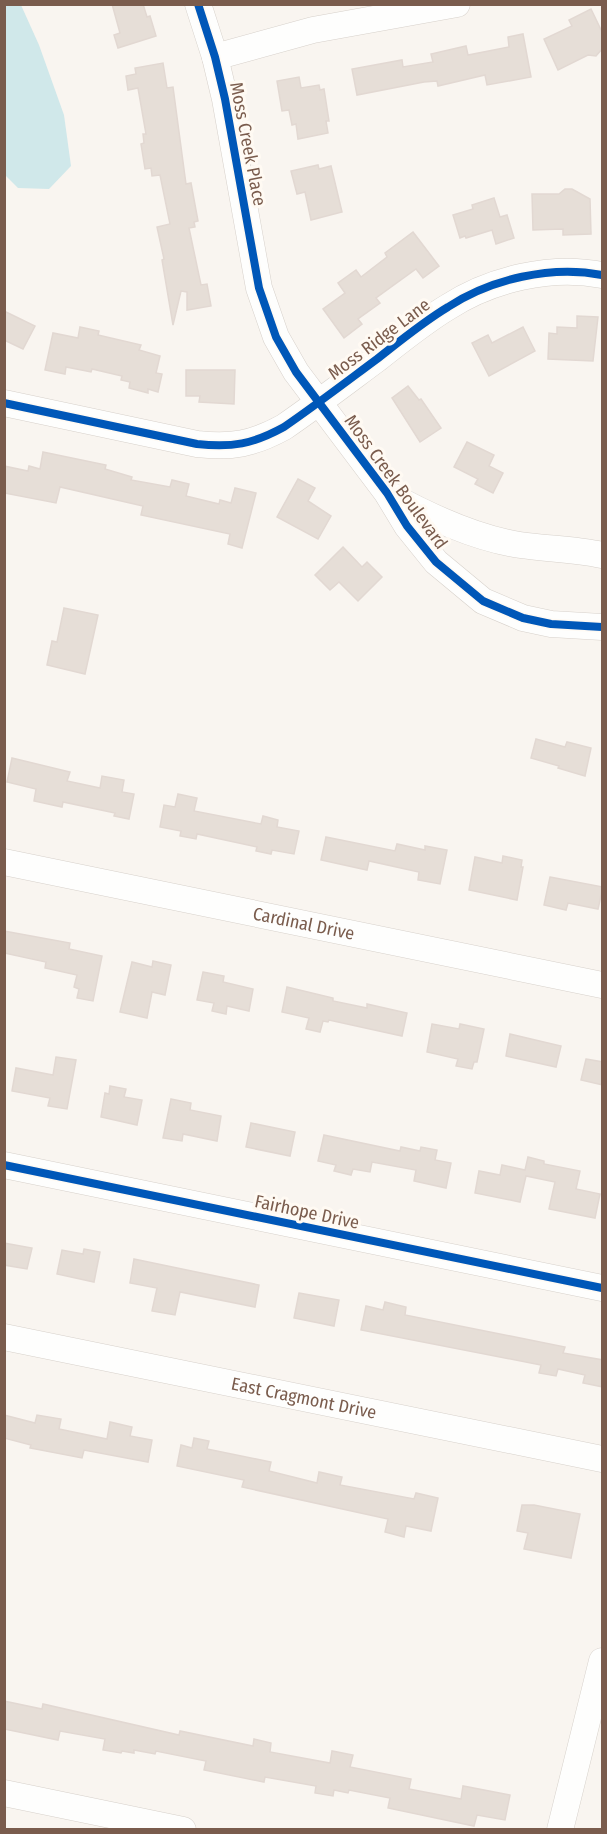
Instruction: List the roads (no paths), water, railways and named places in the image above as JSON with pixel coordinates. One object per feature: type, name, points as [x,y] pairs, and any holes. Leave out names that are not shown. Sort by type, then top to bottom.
[{"type":"street","name":"Moss Creek Place","points":[[198,4],[215,57],[225,99],[260,292]]},
{"type":"street","points":[[215,57],[313,30],[457,4]]},
{"type":"street","name":"Moss Ridge Lane","points":[[4,403],[197,444],[238,445],[270,436],[435,315],[471,295],[494,285],[534,275],[572,272],[603,275]]},
{"type":"street","name":"Moss Creek Boulevard","points":[[260,292],[272,329],[296,372],[387,494],[407,526],[436,562],[483,601],[523,618],[550,624],[603,627]]},
{"type":"street","name":"Moss Creek Boulevard","points":[[387,494],[483,536],[518,544],[581,550],[603,555]]},
{"type":"street","name":"Cardinal Drive","points":[[4,861],[603,985]]},
{"type":"street","name":"Fairhope Drive","points":[[4,1165],[603,1288]]},
{"type":"street","name":"East Cragmont Drive","points":[[4,1337],[603,1460]]},
{"type":"street","points":[[560,1830],[603,1660]]},
{"type":"street","points":[[4,1793],[183,1830]]},
{"type":"water","points":[[4,5],[21,5],[39,45],[64,115],[71,166],[49,189],[18,188],[5,175]]}]
